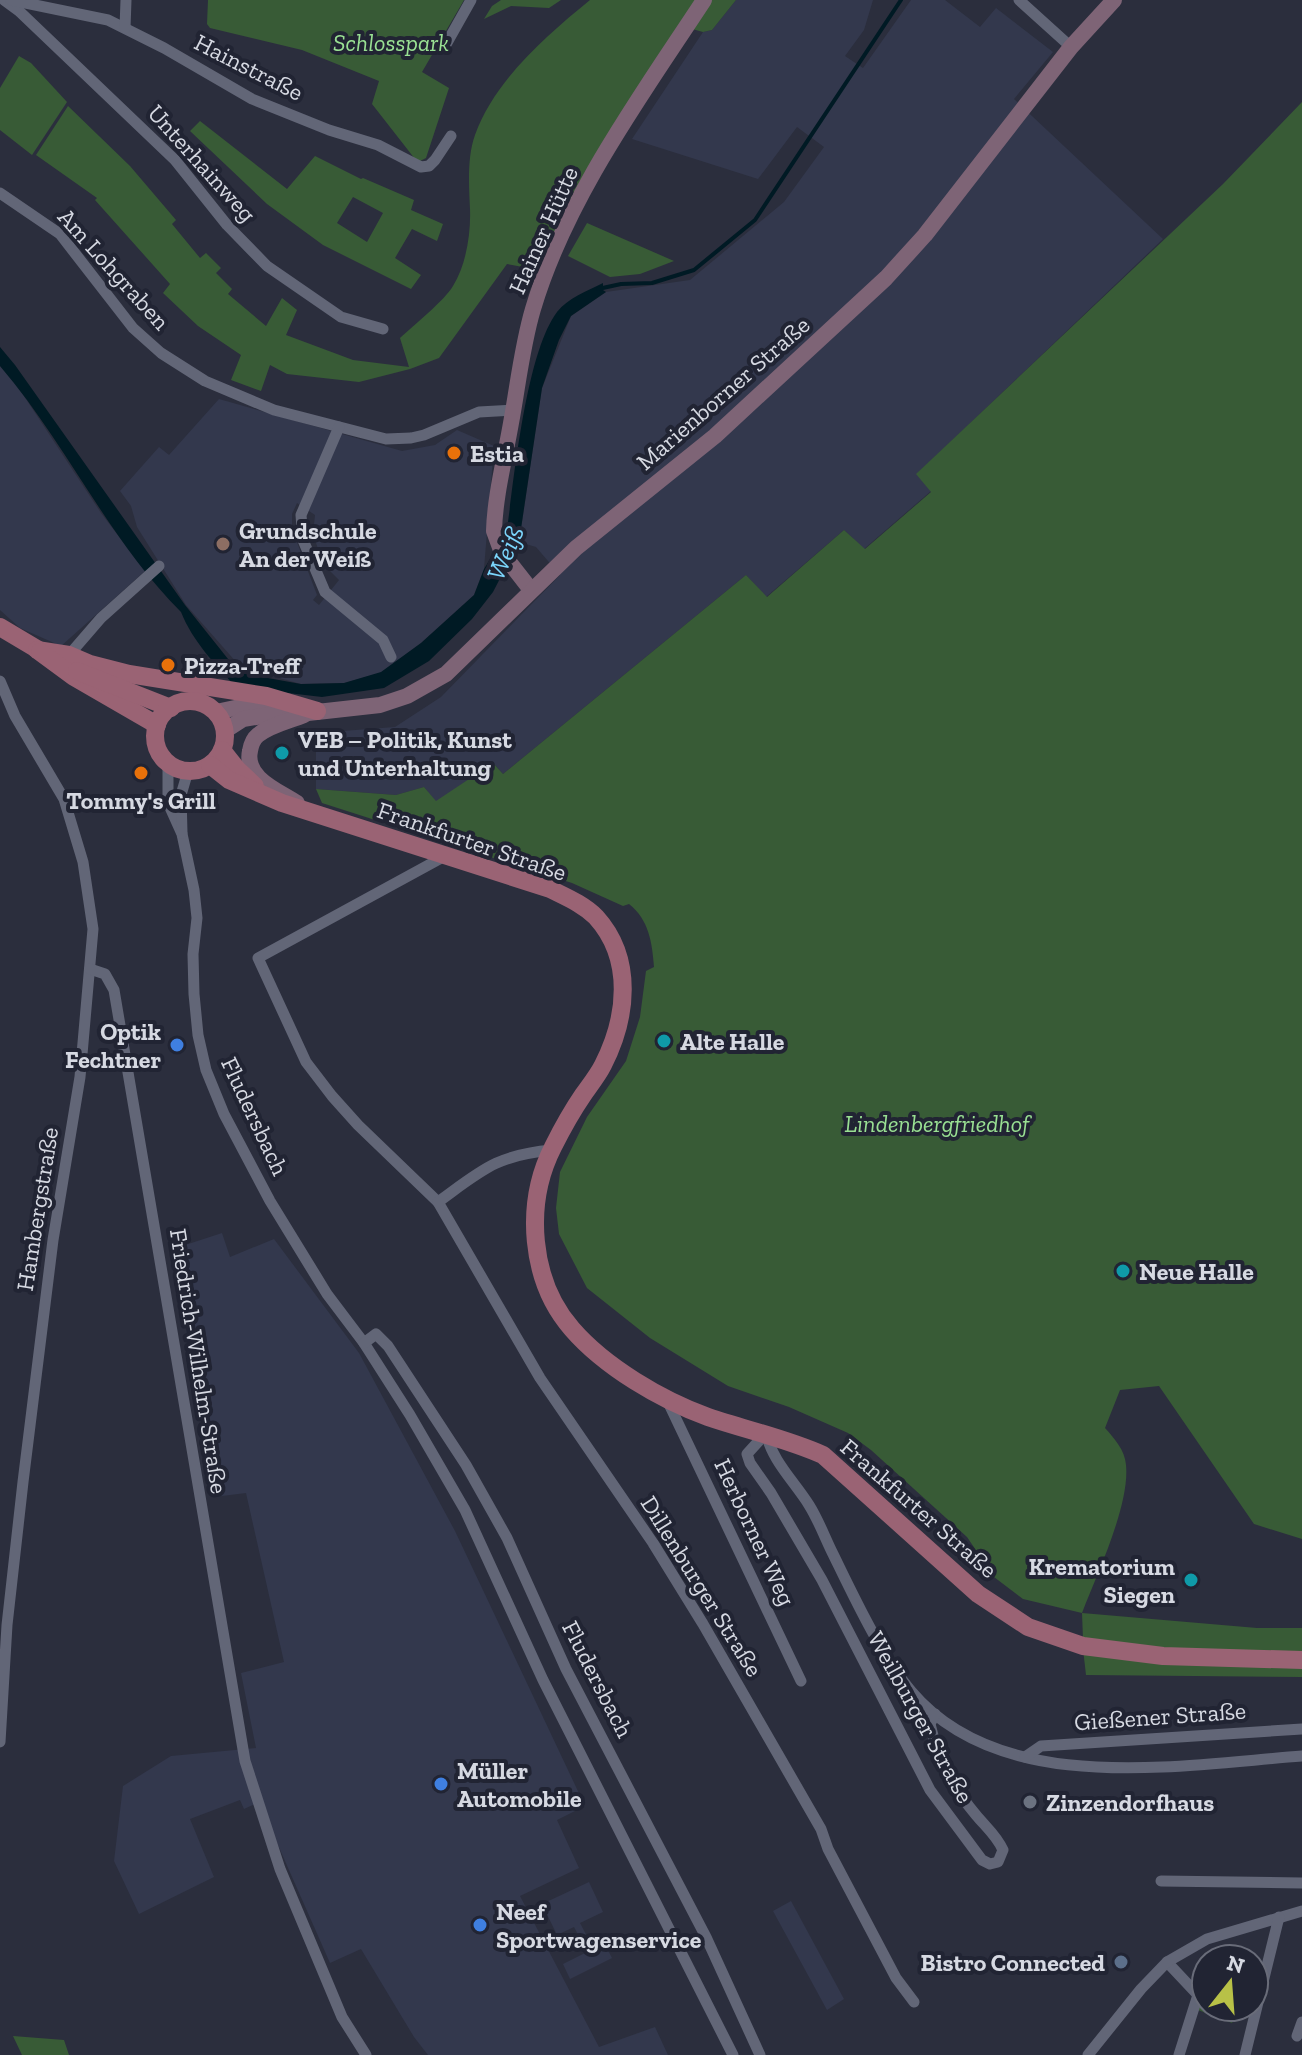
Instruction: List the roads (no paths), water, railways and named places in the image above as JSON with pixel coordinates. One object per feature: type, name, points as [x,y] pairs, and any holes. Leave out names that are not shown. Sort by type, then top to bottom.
[{"type":"main road","name":"Hainer Hütte","points":[[531,590],[497,542],[494,518],[530,322],[553,255],[589,183],[621,127],[704,0]]},
{"type":"main road","name":"Marienborner Straße","points":[[216,712],[249,705],[312,712],[380,705],[407,696],[446,674],[576,548],[715,436],[886,278],[925,235],[1071,47],[1114,0]]},
{"type":"main road","points":[[3,634],[82,673],[171,708]]},
{"type":"main road","points":[[37,650],[69,655],[129,674],[266,696],[312,712]]},
{"type":"main road","points":[[37,650],[156,732]]},
{"type":"main road","points":[[184,702],[195,702],[216,712],[226,730],[222,750],[210,765],[188,771],[168,764],[158,751],[156,732],[171,708],[184,702]]},
{"type":"main road","name":"Marienborner Straße","points":[[226,730],[243,719],[289,711]]},
{"type":"main road","points":[[312,712],[260,733],[254,739],[249,757],[258,778],[312,813]]},
{"type":"main road","name":"Frankfurter Straße","points":[[222,750],[267,797]]},
{"type":"main road","name":"Frankfurter Straße","points":[[210,765],[229,780],[267,797],[550,889],[575,901],[596,917],[615,947],[622,972],[623,1004],[618,1030],[603,1066],[552,1150],[540,1184],[535,1210],[535,1236],[542,1272],[557,1310],[573,1331],[613,1365],[668,1401],[823,1455],[978,1594],[1028,1627],[1083,1646],[1163,1656],[1302,1660]]},
{"type":"street","name":"Unterhainweg","points":[[4,0],[175,160],[227,225],[267,266],[341,317],[383,329]]},
{"type":"street","name":"Hainstraße","points":[[11,0],[88,14],[125,28],[252,99],[329,130],[378,145],[421,167],[429,166],[435,160],[451,136]]},
{"type":"street","points":[[125,28],[126,0]]},
{"type":"street","points":[[444,48],[471,0]]},
{"type":"street","points":[[1019,0],[1071,47]]},
{"type":"street","name":"Am Lohgraben","points":[[0,193],[60,234],[128,322],[161,353],[205,381],[260,404],[386,439],[411,438],[479,412],[514,410]]},
{"type":"street","points":[[339,427],[301,515],[303,540],[325,592],[383,640],[391,657]]},
{"type":"street","points":[[69,655],[101,618],[159,566]]},
{"type":"street","points":[[0,681],[15,716],[64,799],[75,831],[93,929],[90,969]]},
{"type":"street","name":"Fludersbach","points":[[168,764],[168,803],[182,834]]},
{"type":"street","name":"Fludersbach","points":[[188,771],[181,795],[182,834],[197,918],[193,954],[198,1035],[206,1070],[224,1114],[270,1201],[327,1294],[364,1343],[410,1415],[465,1510],[543,1680],[733,2055]]},
{"type":"street","name":"Dillenburger Straße","points":[[445,856],[258,958],[306,1062],[358,1125],[438,1202],[540,1378],[653,1543],[821,1829],[828,1849],[896,1978],[914,2002]]},
{"type":"street","name":"Hambergstraße","points":[[0,1742],[7,1625],[23,1482],[46,1286],[79,1090],[90,969]]},
{"type":"street","name":"Friedrich-Wilhelm-Straße","points":[[90,969],[105,974],[114,990],[245,1761],[280,1869],[342,2017],[366,2055]]},
{"type":"street","points":[[438,1202],[494,1162],[522,1153],[552,1150]]},
{"type":"street","name":"Fludersbach","points":[[370,1321],[376,1334],[388,1346],[436,1417],[507,1538],[566,1669],[706,1937],[760,2055]]},
{"type":"street","points":[[364,1343],[376,1334]]},
{"type":"street","name":"Herborner Weg","points":[[668,1401],[801,1681]]},
{"type":"street","name":"Gießener Straße","points":[[766,1433],[770,1450],[810,1507],[893,1667],[912,1693],[935,1714],[974,1739],[1025,1757],[1076,1767],[1122,1769],[1302,1756]]},
{"type":"street","name":"Weilburger Straße","points":[[766,1433],[747,1454],[750,1463],[822,1580],[930,1790],[982,1860],[990,1864],[998,1862],[1003,1850],[999,1841],[974,1813],[954,1784],[939,1754],[930,1724],[935,1714]]},
{"type":"street","name":"Gießener Straße","points":[[1025,1757],[1041,1746],[1302,1729]]},
{"type":"street","points":[[1161,1881],[1302,1883]]},
{"type":"street","points":[[1088,2055],[1167,1962],[1207,1939],[1300,1913]]},
{"type":"street","points":[[1245,2055],[1279,1917]]},
{"type":"street","points":[[1167,1962],[1198,1995],[1179,2055]]},
{"type":"street","points":[[1297,2036],[1302,2022]]},
{"type":"water","points":[[603,283],[606,292],[571,316],[559,340],[542,388],[519,542],[493,592],[472,619],[429,661],[384,688],[322,697],[236,687],[198,643],[181,612],[131,554],[46,427],[0,366],[0,347],[185,605],[232,664],[246,674],[301,684],[344,683],[381,672],[421,643],[474,595],[508,522],[530,382],[547,330],[557,312],[567,303]]},
{"type":"waterway","name":"Weiß","points":[[598,289],[621,284],[652,283],[694,270],[755,220],[901,0]]},
{"type":"place","name":"Estia","points":[[454,453]]},
{"type":"place","name":"Grundschule An der Weiß","points":[[223,544]]},
{"type":"place","name":"Pizza-Treff","points":[[168,665]]},
{"type":"place","name":"VEB – Politik, Kunst und Unterhaltung","points":[[282,753]]},
{"type":"place","name":"Tommy's Grill","points":[[141,773]]},
{"type":"place","name":"Alte Halle","points":[[664,1041]]},
{"type":"place","name":"Optik Fechtner","points":[[177,1045]]},
{"type":"place","name":"Neue Halle","points":[[1123,1271]]},
{"type":"place","name":"Krematorium Siegen","points":[[1191,1580]]},
{"type":"place","name":"Müller Automobile","points":[[441,1784]]},
{"type":"place","name":"Zinzendorfhaus","points":[[1030,1802]]},
{"type":"place","name":"Neef Sportwagenservice","points":[[480,1925]]},
{"type":"place","name":"Bistro Connected","points":[[1121,1962]]},
{"type":"park label","name":"Schlosspark","points":[[391,42]]},
{"type":"park label","name":"Lindenbergfriedhof","points":[[937,1123]]}]
